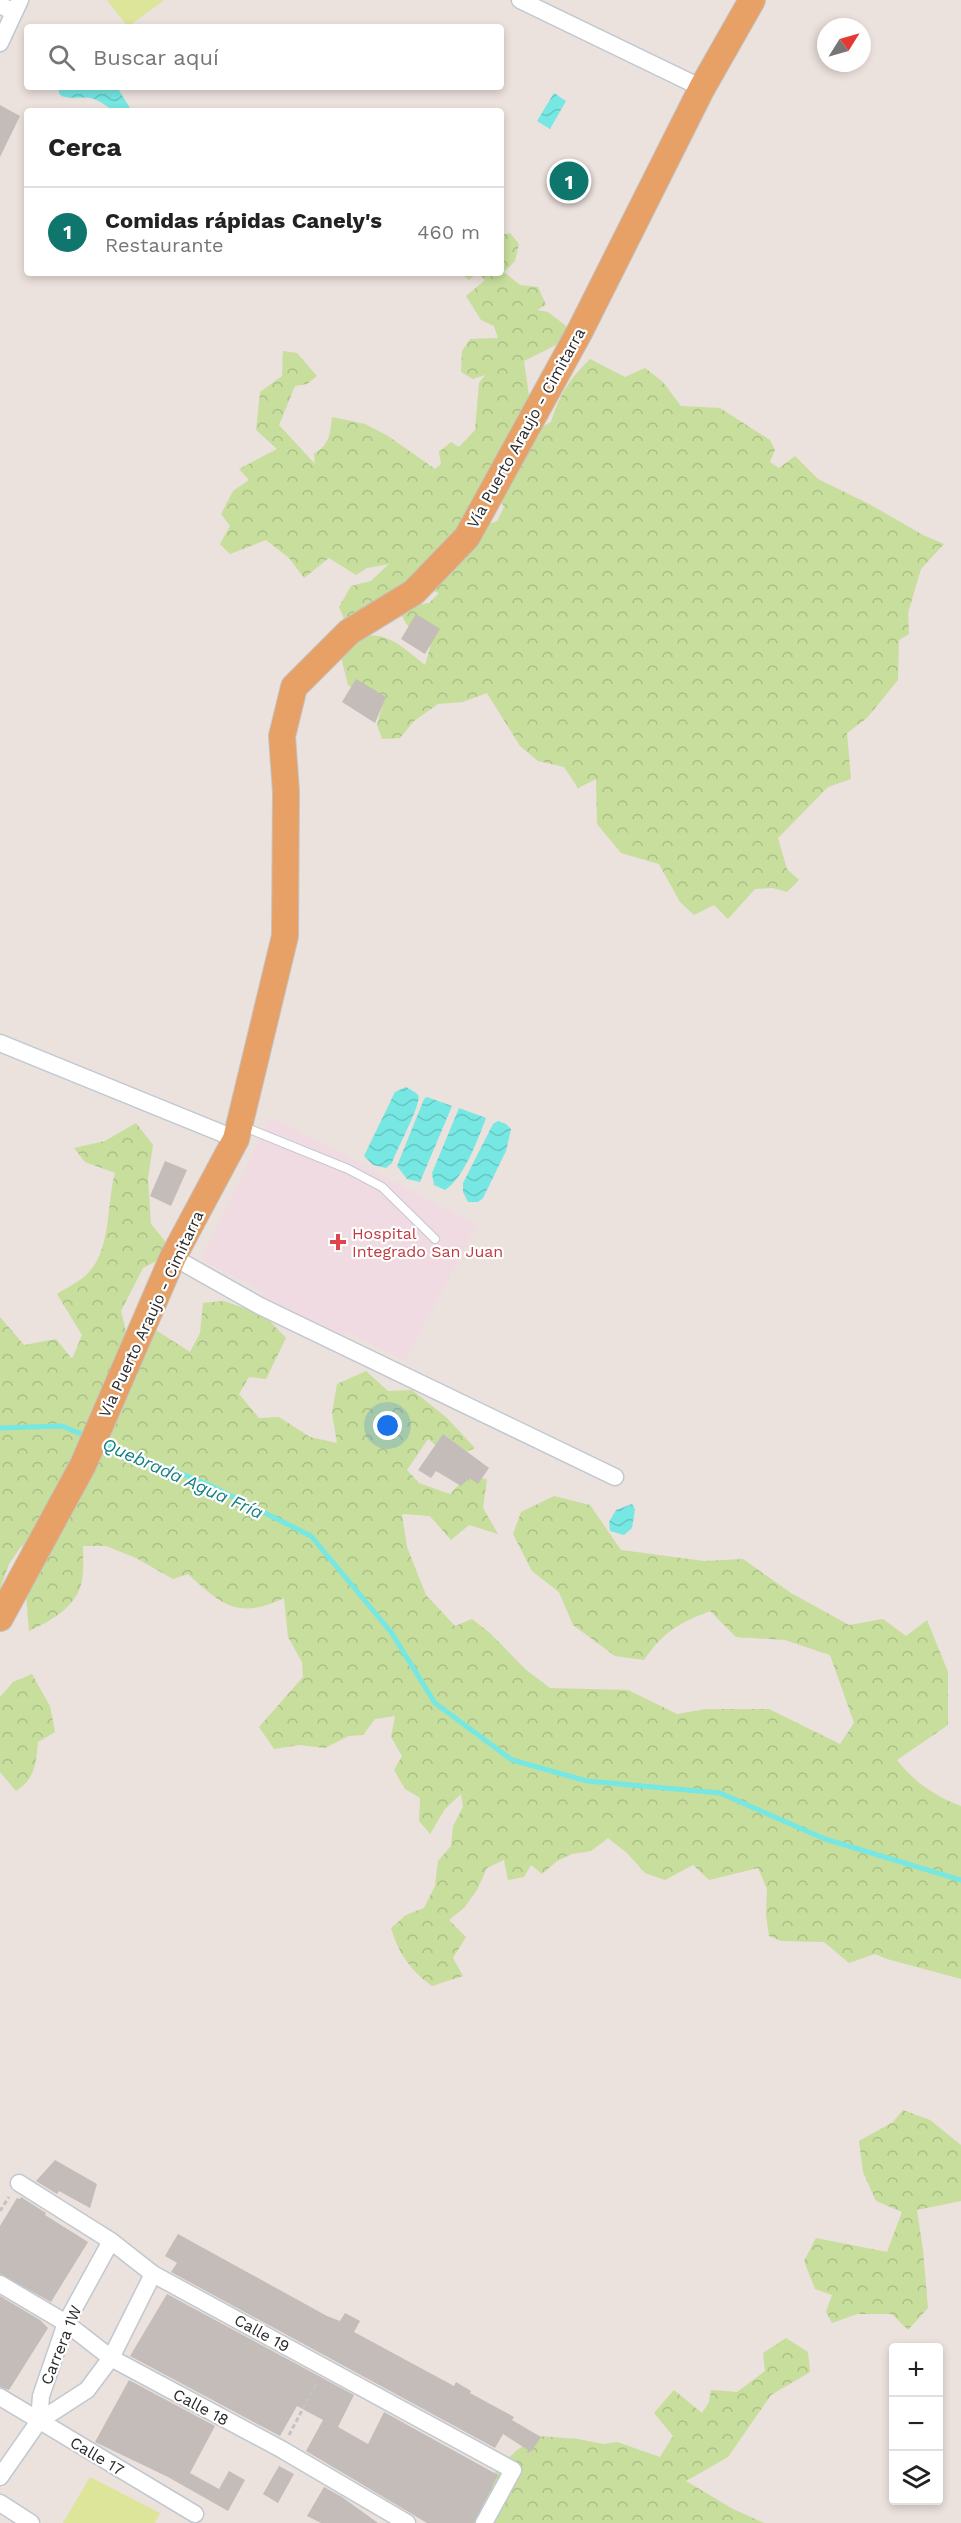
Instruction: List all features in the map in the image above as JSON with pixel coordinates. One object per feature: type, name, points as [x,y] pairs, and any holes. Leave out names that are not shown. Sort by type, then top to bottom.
[{"type":"main road","name":"Vía Puerto Araujo - Cimitarra","points":[[0,1618],[83,1466],[106,1408],[173,1257],[238,1132],[285,936],[286,792],[282,736],[294,687],[350,632],[414,592],[467,537],[580,331],[702,88],[752,0]]},
{"type":"street","points":[[520,0],[702,88]]},
{"type":"street","points":[[0,42],[11,6]]},
{"type":"street","points":[[0,1043],[238,1132]]},
{"type":"street","points":[[173,1257],[260,1306],[615,1478]]},
{"type":"street","name":"Calle 19","points":[[19,2183],[111,2241],[153,2274],[513,2470],[483,2523]]},
{"type":"street","name":"Carrera 1W","points":[[39,2421],[41,2396],[66,2323],[111,2241]]},
{"type":"street","name":"Carrera 1W","points":[[0,2477],[39,2421],[87,2390],[111,2358],[153,2274]]},
{"type":"street","name":"Calle 18","points":[[0,2284],[66,2323],[111,2358],[281,2450],[407,2523]]},
{"type":"street","name":"Calle 17","points":[[0,2397],[195,2514]]},
{"type":"street","points":[[0,2503],[31,2523]]},
{"type":"lane","points":[[238,1132],[348,1169],[382,1187],[435,1239]]},
{"type":"path","points":[[281,2450],[325,2368]]},
{"type":"shaded area","name":"Hospital Integrado San Juan","points":[[271,1117],[477,1225],[405,1361],[345,1331],[340,1338],[259,1301],[263,1292],[201,1259]]},
{"type":"green space","points":[[107,0],[164,0],[132,24],[126,24]]},
{"type":"green space","points":[[510,233],[519,244],[515,261],[504,272],[504,234]]},
{"type":"green space","points":[[504,272],[520,285],[538,287],[546,305],[537,310],[548,312],[570,329],[556,345],[524,361],[529,396],[494,467],[483,526],[497,521],[504,507],[494,488],[531,433],[551,422],[566,388],[590,359],[625,377],[645,368],[663,382],[681,406],[720,408],[770,440],[775,450],[770,462],[779,468],[795,456],[818,479],[944,544],[921,569],[908,613],[909,634],[899,640],[898,680],[867,718],[847,733],[851,779],[828,787],[778,838],[787,869],[799,880],[787,892],[773,888],[755,889],[728,919],[714,905],[694,915],[680,902],[659,864],[621,853],[597,824],[596,779],[578,788],[564,767],[538,761],[520,746],[487,693],[463,702],[438,704],[414,721],[400,738],[382,739],[377,725],[382,706],[348,685],[341,657],[353,642],[373,635],[401,646],[425,665],[431,644],[409,628],[397,608],[429,603],[439,593],[414,584],[348,629],[339,607],[351,586],[371,581],[389,564],[367,568],[356,575],[329,558],[304,578],[289,558],[266,540],[230,554],[220,544],[230,526],[221,514],[233,491],[249,480],[239,469],[277,449],[256,430],[260,392],[282,376],[283,351],[297,353],[317,376],[307,384],[295,386],[279,425],[315,464],[314,454],[323,446],[330,434],[332,417],[365,424],[388,436],[435,469],[441,464],[439,452],[451,442],[459,447],[475,430],[479,383],[485,375],[473,379],[461,372],[462,351],[470,339],[498,338],[494,326],[481,320],[466,296],[485,280],[480,276],[504,276]]},
{"type":"green space","points":[[136,1123],[153,1145],[148,1178],[151,1224],[174,1252],[143,1268],[121,1311],[126,1332],[148,1325],[190,1352],[200,1333],[203,1303],[224,1301],[264,1315],[286,1338],[266,1379],[249,1377],[239,1394],[259,1418],[279,1417],[310,1437],[337,1443],[332,1413],[337,1384],[366,1371],[388,1391],[412,1390],[446,1417],[475,1448],[451,1458],[428,1439],[407,1470],[419,1483],[450,1494],[466,1477],[487,1479],[483,1508],[498,1534],[469,1525],[451,1540],[430,1516],[402,1514],[407,1547],[426,1595],[455,1626],[472,1619],[491,1634],[525,1669],[550,1688],[628,1690],[677,1714],[706,1709],[769,1709],[840,1744],[854,1723],[830,1655],[785,1640],[736,1637],[710,1611],[689,1620],[665,1635],[644,1660],[615,1656],[573,1625],[559,1592],[532,1571],[513,1534],[521,1512],[554,1496],[590,1505],[621,1550],[704,1561],[743,1559],[791,1593],[849,1625],[883,1619],[906,1636],[927,1620],[948,1672],[948,1725],[897,1760],[910,1775],[926,1787],[961,1806],[961,1979],[875,1954],[849,1963],[824,1942],[781,1941],[769,1936],[766,1915],[767,1889],[758,1868],[709,1880],[693,1865],[665,1880],[645,1873],[627,1853],[608,1838],[591,1851],[572,1854],[557,1861],[542,1874],[531,1865],[524,1877],[508,1880],[504,1860],[487,1868],[477,1890],[464,1908],[449,1920],[466,1937],[453,1958],[463,1976],[432,1986],[406,1961],[397,1946],[391,1928],[406,1915],[424,1908],[435,1886],[438,1861],[451,1846],[453,1826],[463,1807],[461,1794],[445,1809],[430,1834],[419,1821],[420,1798],[405,1789],[394,1770],[402,1756],[391,1737],[395,1716],[375,1719],[363,1735],[349,1736],[325,1748],[299,1745],[274,1749],[259,1727],[303,1677],[302,1662],[288,1637],[284,1598],[254,1608],[232,1606],[211,1594],[188,1574],[173,1579],[136,1558],[106,1546],[83,1546],[82,1580],[75,1598],[62,1612],[29,1631],[22,1545],[9,1564],[0,1589],[0,1317],[24,1345],[56,1339],[72,1359],[82,1335],[57,1294],[85,1276],[100,1255],[107,1228],[115,1173],[85,1162],[74,1148],[105,1141]]},
{"type":"green space","points":[[32,1674],[50,1706],[55,1732],[38,1742],[31,1776],[16,1791],[0,1772],[0,1697],[13,1682]]},
{"type":"green space","points":[[903,2110],[930,2120],[961,2145],[961,2201],[917,2210],[928,2308],[908,2330],[892,2314],[857,2314],[832,2323],[826,2312],[832,2295],[815,2289],[804,2261],[816,2238],[887,2252],[902,2212],[876,2201],[863,2172],[859,2141],[893,2122]]},
{"type":"green space","points":[[786,2338],[808,2352],[810,2372],[771,2395],[728,2457],[686,2481],[733,2509],[764,2523],[463,2523],[487,2507],[484,2493],[497,2469],[517,2450],[539,2436],[578,2439],[603,2444],[617,2442],[660,2457],[673,2436],[654,2413],[674,2390],[702,2413],[709,2402],[711,2390],[737,2392],[765,2371],[763,2353]]},
{"type":"green space","points":[[90,2477],[160,2513],[155,2523],[63,2523]]},
{"type":"water","points":[[58,90],[119,90],[130,108],[110,108],[94,99],[60,95]]},
{"type":"water","points":[[554,93],[566,101],[550,129],[537,121]]},
{"type":"water","points":[[406,1087],[418,1095],[413,1117],[392,1163],[386,1168],[373,1165],[364,1156],[395,1092]]},
{"type":"water","points":[[427,1097],[452,1106],[420,1182],[407,1179],[397,1166],[424,1099]]},
{"type":"water","points":[[459,1108],[486,1118],[475,1147],[464,1167],[445,1190],[434,1185],[432,1173]]},
{"type":"water","points":[[498,1121],[511,1129],[506,1151],[483,1198],[478,1202],[468,1202],[463,1192],[463,1183],[493,1124]]},
{"type":"water","points":[[632,1504],[635,1509],[632,1528],[624,1535],[610,1531],[609,1522],[616,1510]]},
{"type":"building","points":[[0,105],[20,116],[0,157]]},
{"type":"building","points":[[416,614],[440,629],[425,654],[401,639]]},
{"type":"building","points":[[356,679],[386,697],[375,723],[342,702]]},
{"type":"building","points":[[165,1161],[187,1170],[171,1206],[150,1196]]},
{"type":"building","points":[[443,1434],[489,1468],[478,1484],[469,1478],[461,1486],[436,1471],[431,1478],[418,1470]]},
{"type":"building","points":[[55,2160],[97,2184],[90,2208],[59,2191],[57,2194],[36,2181]]},
{"type":"building","points":[[21,2197],[88,2242],[51,2302],[0,2274],[0,2226],[17,2198]]},
{"type":"building","points":[[178,2234],[327,2316],[340,2321],[345,2313],[360,2321],[354,2332],[454,2386],[456,2382],[471,2391],[470,2393],[514,2417],[512,2420],[541,2437],[531,2452],[503,2434],[495,2448],[171,2272],[177,2263],[165,2256]]},
{"type":"building","points":[[167,2294],[354,2395],[338,2427],[368,2444],[384,2412],[498,2475],[474,2523],[427,2523],[306,2451],[323,2420],[297,2406],[280,2436],[130,2356]]},
{"type":"building","points":[[0,2296],[40,2320],[48,2328],[9,2390],[0,2387]]},
{"type":"building","points":[[129,2380],[215,2426],[190,2473],[219,2489],[229,2471],[245,2480],[228,2511],[168,2477],[95,2442]]},
{"type":"building","points":[[279,2466],[294,2474],[278,2503],[263,2494]]},
{"type":"building","points":[[324,2487],[378,2523],[321,2523],[307,2516]]},
{"type":"waterway","name":"Quebrada Agua Fría","points":[[0,1428],[62,1426],[86,1436]]},
{"type":"waterway","name":"Quebrada Agua Fría","points":[[101,1442],[207,1484],[311,1536],[391,1632],[435,1703],[512,1760],[587,1781],[720,1793],[825,1839],[961,1880]]},
{"type":"place","name":"Comidas rápidas Canely's","points":[[569,181]]},
{"type":"place","name":"Hospital Integrado San Juan","points":[[338,1242]]}]
